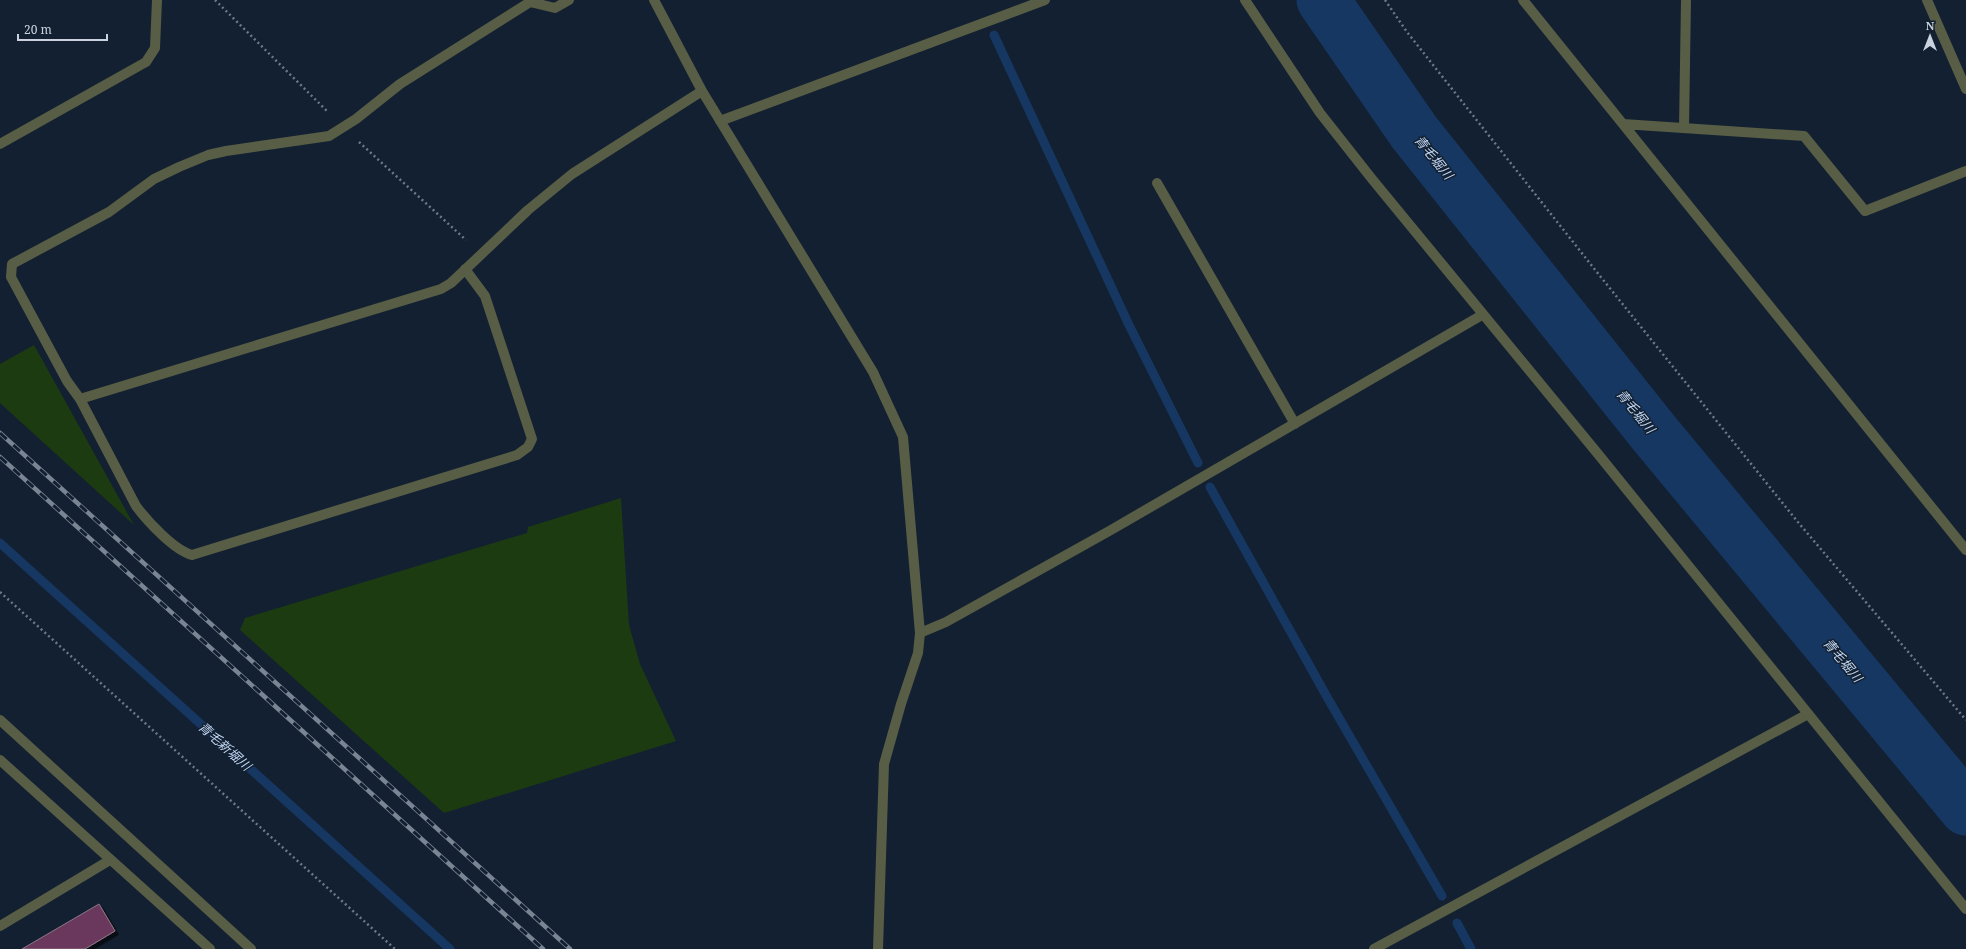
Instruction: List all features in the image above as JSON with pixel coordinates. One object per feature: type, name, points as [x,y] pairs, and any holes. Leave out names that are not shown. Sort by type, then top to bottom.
[{"type":"street","points":[[0,144],[146,62],[155,48],[157,0]]},
{"type":"street","points":[[465,270],[485,296],[532,438],[528,447],[518,455],[192,555],[182,552],[143,515],[136,506],[80,399],[67,381],[11,277],[12,264],[109,212],[154,180],[179,167],[208,155],[226,151],[329,136],[356,119],[400,84],[530,2],[555,8],[569,0]]},
{"type":"street","points":[[654,0],[702,92],[873,372],[903,437],[920,633],[918,653],[901,704],[884,764],[878,949]]},
{"type":"street","points":[[720,121],[1046,0]]},
{"type":"street","points":[[1245,0],[1320,113],[1482,315],[1603,460],[1966,909]]},
{"type":"street","points":[[1523,0],[1966,550]]},
{"type":"street","points":[[1684,128],[1686,0]]},
{"type":"street","points":[[1927,0],[1966,88]]},
{"type":"street","points":[[80,399],[441,289],[451,283],[528,210],[572,174],[702,92]]},
{"type":"street","points":[[1623,124],[1804,136],[1865,211],[1966,171]]},
{"type":"street","points":[[1158,183],[1296,424]]},
{"type":"street","points":[[920,633],[946,622],[1111,530],[1482,315]]},
{"type":"street","points":[[1374,949],[1808,714]]},
{"type":"street","points":[[0,720],[250,949]]},
{"type":"street","points":[[0,760],[210,949]]},
{"type":"street","points":[[0,926],[110,860]]},
{"type":"path","points":[[1385,0],[1407,32],[1797,521],[1966,720]]},
{"type":"path","points":[[0,592],[395,949]]},
{"type":"green space","points":[[34,345],[134,525],[0,403],[0,364]]},
{"type":"green space","points":[[621,498],[629,625],[640,664],[676,741],[444,813],[240,630],[245,618],[527,533],[528,527]]},
{"type":"building","points":[[99,904],[115,931],[85,949],[22,949]]},
{"type":"waterway","name":"青毛堀川","points":[[1323,0],[1414,132],[1654,433],[1966,809]]},
{"type":"waterway","points":[[994,35],[1129,325],[1198,463]]},
{"type":"waterway","points":[[1210,487],[1327,697],[1442,896]]},
{"type":"waterway","name":"青毛新堀川","points":[[0,543],[450,949]]},
{"type":"waterway","points":[[1457,923],[1471,949]]},
{"type":"railway","points":[[0,433],[570,949]]},
{"type":"railway","points":[[0,457],[543,949]]}]
